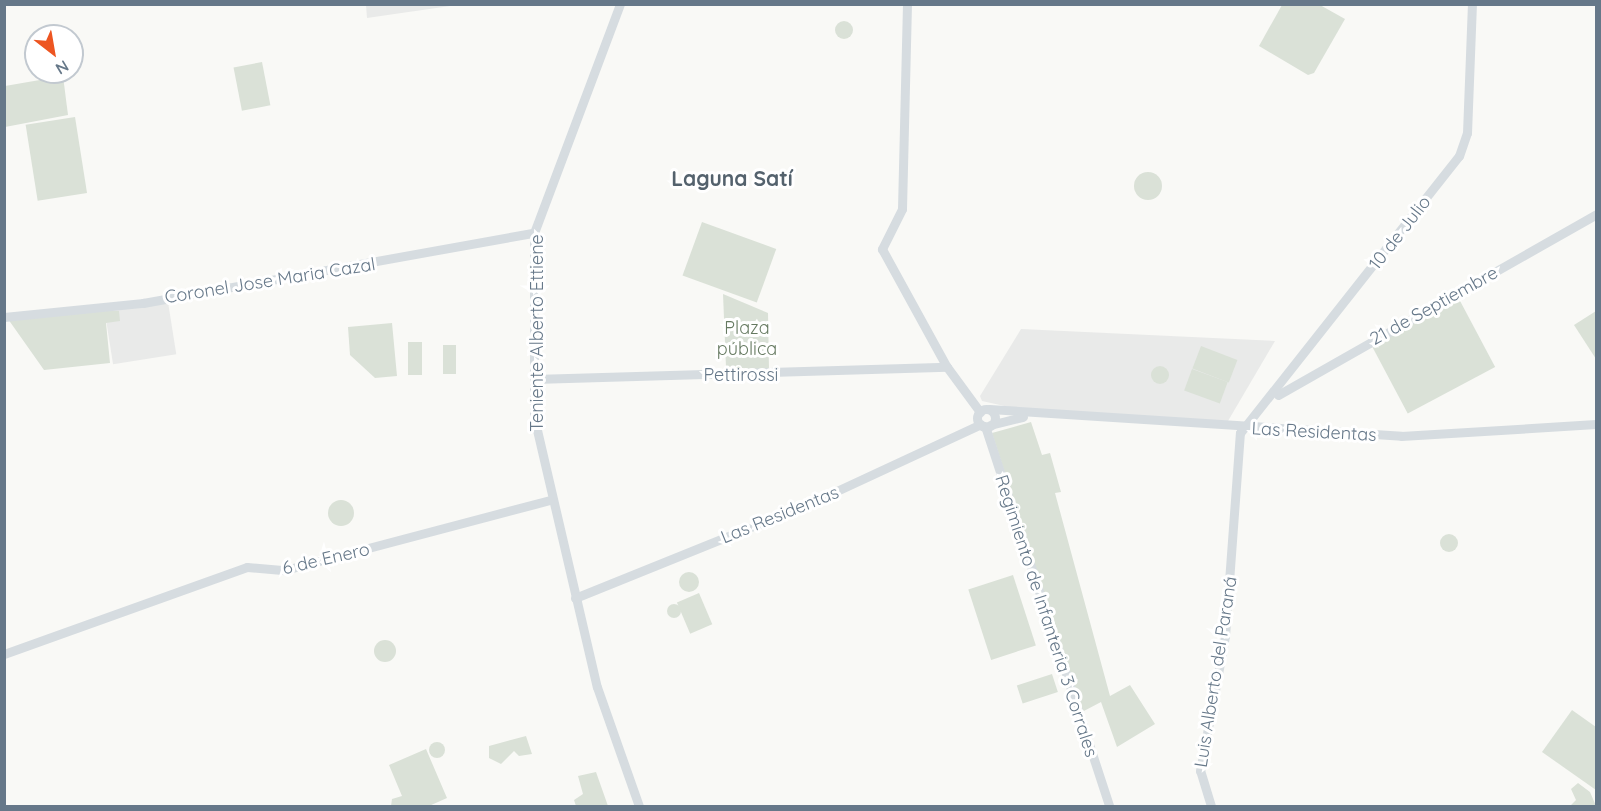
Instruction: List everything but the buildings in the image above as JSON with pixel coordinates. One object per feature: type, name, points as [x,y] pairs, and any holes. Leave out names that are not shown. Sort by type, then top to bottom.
[{"type":"main road","name":"Teniente Alberto Ettiene","points":[[620,4],[534,233],[534,379],[536,431],[550,500],[609,727],[639,807]]},
{"type":"main road","points":[[907,4],[902,209],[882,249],[947,367],[984,411],[995,418],[986,425],[984,411]]},
{"type":"main road","name":"10 de Julio","points":[[1245,429],[1272,398],[1459,156],[1467,133],[1472,4]]},
{"type":"main road","name":"21 de Septiembre","points":[[1272,398],[1596,214]]},
{"type":"main road","name":"Coronel Jose Maria Cazal","points":[[4,317],[131,304],[534,233]]},
{"type":"main road","name":"Pettirossi","points":[[534,379],[947,367]]},
{"type":"main road","name":"Las Residentas","points":[[984,411],[1245,429],[1401,436],[1596,424]]},
{"type":"main road","name":"Las Residentas","points":[[575,598],[813,502],[986,425],[1031,415]]},
{"type":"main road","name":"Regimiento de Infanteria 3 Corrales","points":[[986,425],[1109,807]]},
{"type":"main road","name":"Luis Alberto del Paraná","points":[[1211,807],[1200,771],[1223,651],[1240,433],[1245,429]]},
{"type":"main road","name":"6 de Enero","points":[[4,654],[247,567],[285,570],[550,500]]},
{"type":"shaded area","points":[[366,4],[457,5],[367,18]]},
{"type":"shaded area","points":[[168,302],[176,354],[113,364],[105,312]]},
{"type":"shaded area","points":[[1021,329],[1275,341],[1228,421],[1022,410],[982,401],[980,396]]},
{"type":"green space","points":[[1282,5],[1320,5],[1345,19],[1314,73],[1308,75],[1259,46]]},
{"type":"green space","points":[[844,21],[850,24],[853,30],[850,36],[844,39],[838,36],[835,30],[838,24]]},
{"type":"green space","points":[[262,62],[270,105],[242,111],[234,68]]},
{"type":"green space","points":[[24,83],[64,84],[68,115],[5,127],[5,86]]},
{"type":"green space","points":[[75,117],[87,193],[38,201],[26,125]]},
{"type":"green space","points":[[1148,172],[1158,176],[1162,186],[1158,196],[1148,200],[1138,196],[1134,186],[1138,176]]},
{"type":"green space","points":[[702,222],[776,249],[757,303],[683,276]]},
{"type":"green space","name":"Plaza pública","points":[[723,294],[768,313],[769,370],[726,367]]},
{"type":"green space","points":[[1459,299],[1495,367],[1408,413],[1372,345]]},
{"type":"green space","points":[[105,310],[119,311],[120,321],[106,323],[110,363],[44,370],[8,319]]},
{"type":"green space","points":[[1596,311],[1596,359],[1574,325]]},
{"type":"green space","points":[[392,323],[397,376],[375,378],[350,355],[348,327]]},
{"type":"green space","points":[[408,342],[422,342],[422,375],[408,375]]},
{"type":"green space","points":[[443,345],[456,345],[456,374],[443,374]]},
{"type":"green space","points":[[1201,346],[1237,360],[1229,382],[1192,368]]},
{"type":"green space","points":[[1160,366],[1168,371],[1169,375],[1164,383],[1160,384],[1152,379],[1151,375],[1156,367]]},
{"type":"green space","points":[[1192,369],[1228,382],[1220,404],[1184,391]]},
{"type":"green space","points":[[1031,422],[1042,455],[1050,453],[1061,492],[1055,493],[1110,696],[1130,685],[1155,724],[1117,747],[1101,702],[1082,712],[992,433]]},
{"type":"green space","points":[[341,500],[350,504],[354,513],[350,522],[341,526],[332,522],[328,513],[332,504]]},
{"type":"green space","points":[[1445,534],[1453,534],[1458,539],[1456,550],[1445,552],[1440,547],[1440,539]]},
{"type":"green space","points":[[685,572],[693,572],[699,578],[699,586],[693,592],[685,592],[679,586],[679,578]]},
{"type":"green space","points":[[1013,575],[1036,645],[991,660],[968,590]]},
{"type":"green space","points":[[699,593],[712,624],[690,634],[677,602]]},
{"type":"green space","points":[[674,604],[679,606],[681,611],[679,616],[674,618],[669,616],[667,611],[669,606]]},
{"type":"green space","points":[[385,640],[393,643],[396,651],[393,659],[385,662],[377,659],[374,651],[377,643]]},
{"type":"green space","points":[[1052,674],[1058,692],[1023,704],[1017,685]]},
{"type":"green space","points":[[1572,710],[1596,727],[1596,790],[1542,752]]},
{"type":"green space","points":[[526,736],[532,754],[519,756],[514,751],[501,764],[489,758],[489,746]]},
{"type":"green space","points":[[437,742],[443,744],[445,750],[443,756],[437,758],[431,756],[429,750],[431,744]]},
{"type":"green space","points":[[426,749],[447,798],[429,806],[391,806],[392,799],[402,796],[389,765]]},
{"type":"green space","points":[[596,772],[608,806],[576,806],[574,800],[583,794],[578,776]]},
{"type":"green space","points":[[1578,783],[1590,792],[1596,806],[1570,806],[1576,800],[1571,789]]},
{"type":"district","name":"Laguna Satí","points":[[732,178]]}]
